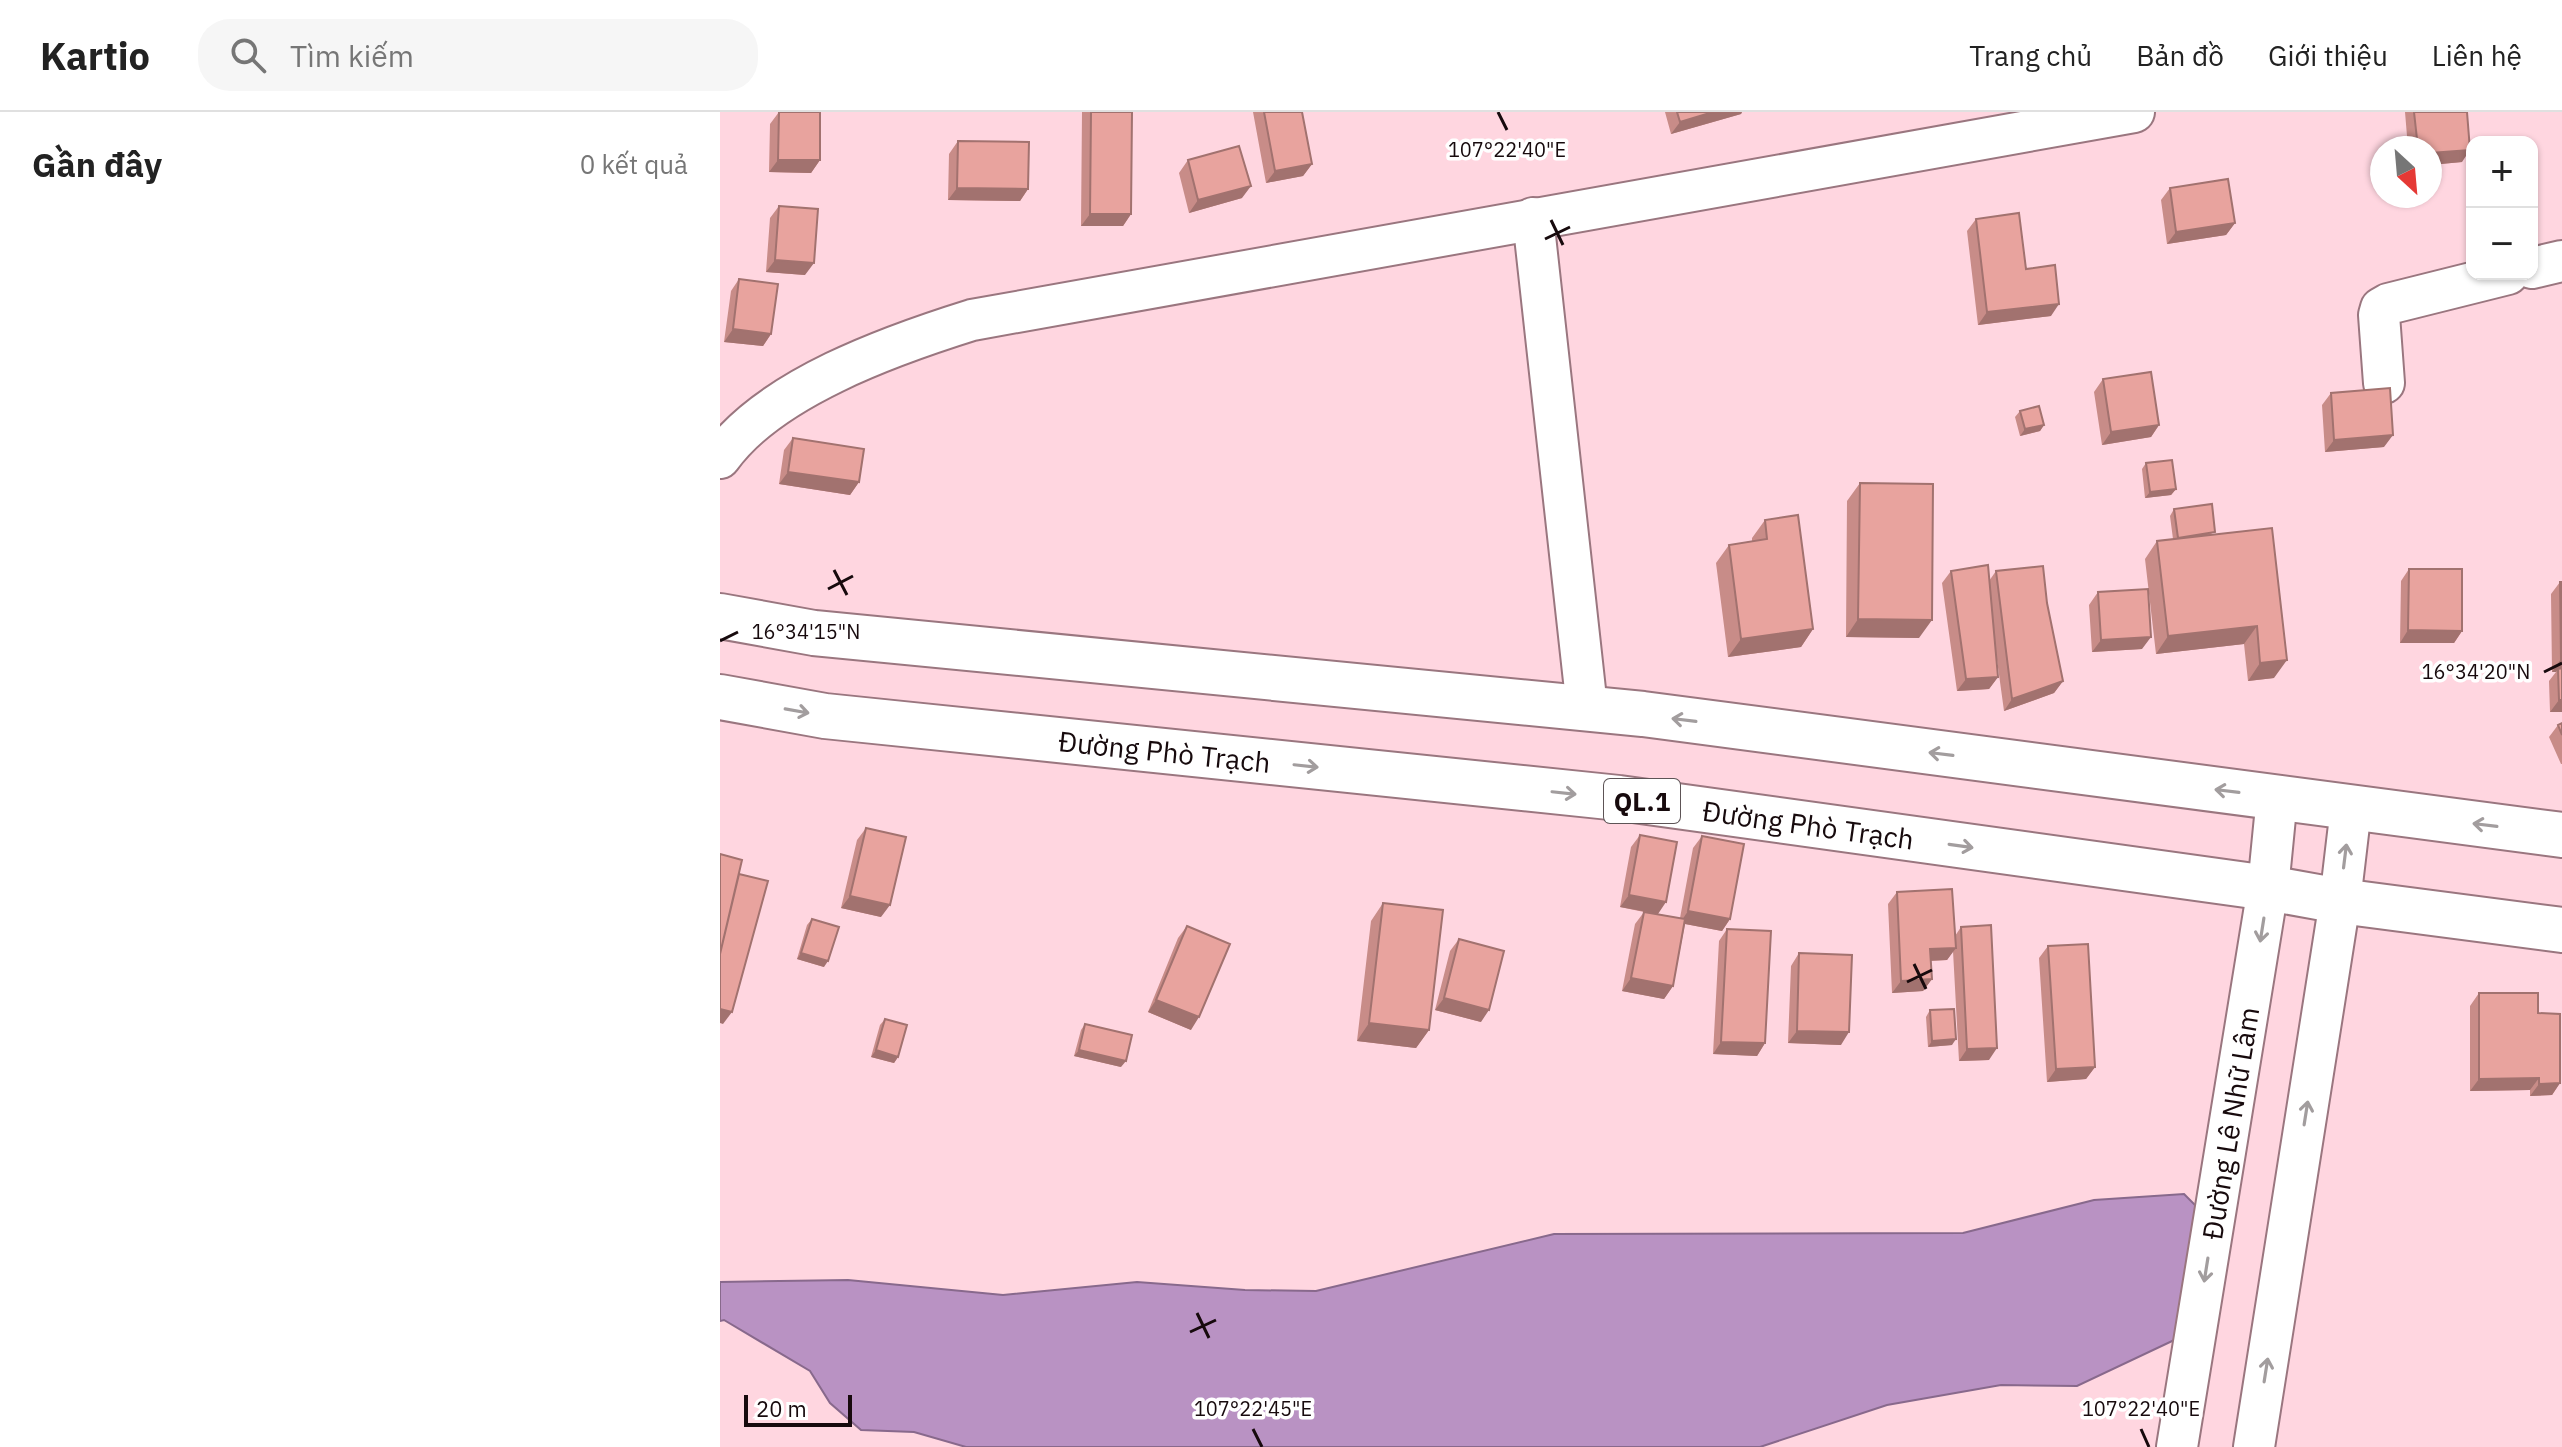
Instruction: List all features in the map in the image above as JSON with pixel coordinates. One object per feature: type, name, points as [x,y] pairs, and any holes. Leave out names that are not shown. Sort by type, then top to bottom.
[{"type":"highway","points":[[720,616],[814,633],[1587,708],[2562,835]]},
{"type":"highway","name":"Đường Phò Trạch","points":[[720,697],[825,716],[1619,798],[2562,930]]},
{"type":"street","points":[[720,458],[753,423],[785,399],[867,356],[972,320],[2134,112]]},
{"type":"street","points":[[1533,218],[1587,708]]},
{"type":"street","points":[[2538,267],[2562,261]]},
{"type":"street","points":[[2384,383],[2381,308],[2484,280]]},
{"type":"street","name":"Đường Lê Nhữ Lâm","points":[[2177,1447],[2268,888],[2277,797]]},
{"type":"street","points":[[2254,1447],[2340,901],[2351,808]]},
{"type":"shaded area","points":[[2184,1194],[2204,1214],[2187,1334],[2077,1386],[2001,1385],[1887,1405],[1760,1447],[966,1447],[914,1432],[861,1430],[830,1403],[810,1371],[724,1320],[720,1321],[720,1282],[848,1280],[1003,1295],[1137,1282],[1245,1290],[1316,1291],[1554,1234],[1963,1233],[2094,1200]]},
{"type":"building","points":[[779,112],[820,112],[820,160],[778,160]]},
{"type":"building","points":[[1091,112],[1132,112],[1131,214],[1090,214]]},
{"type":"building","points":[[1264,112],[1302,112],[1312,164],[1275,171]]},
{"type":"building","points":[[1677,112],[1713,112],[1680,122]]},
{"type":"building","points":[[2414,112],[2467,112],[2469,136],[2466,136],[2466,150],[2442,152],[2442,136],[2417,136]]},
{"type":"building","points":[[958,141],[1029,142],[1028,189],[957,188]]},
{"type":"building","points":[[1239,146],[1251,186],[1198,200],[1188,160]]},
{"type":"building","points":[[2228,179],[2235,223],[2176,232],[2170,188]]},
{"type":"building","points":[[779,206],[818,209],[814,263],[775,260]]},
{"type":"building","points":[[2019,213],[2026,269],[2055,265],[2059,304],[1987,312],[1976,219]]},
{"type":"building","points":[[739,279],[778,284],[771,334],[733,329]]},
{"type":"building","points":[[2151,372],[2159,425],[2111,432],[2103,379]]},
{"type":"building","points":[[2390,388],[2393,435],[2334,440],[2331,393]]},
{"type":"building","points":[[2039,406],[2044,425],[2025,429],[2020,411]]},
{"type":"building","points":[[793,438],[864,449],[859,482],[788,472]]},
{"type":"building","points":[[2172,460],[2176,489],[2150,492],[2146,463]]},
{"type":"building","points":[[1860,483],[1933,484],[1932,620],[1858,619]]},
{"type":"building","points":[[2212,504],[2215,532],[2178,538],[2174,509]]},
{"type":"building","points":[[1798,515],[1813,629],[1741,639],[1729,545],[1767,539],[1765,520]]},
{"type":"building","points":[[2272,528],[2287,660],[2260,663],[2257,626],[2168,636],[2157,541]]},
{"type":"building","points":[[1988,565],[1998,677],[1966,679],[1951,571]]},
{"type":"building","points":[[2043,566],[2063,681],[2012,699],[1996,571]]},
{"type":"building","points":[[2409,569],[2462,569],[2462,631],[2408,630]]},
{"type":"building","points":[[2562,582],[2562,659],[2561,659]]},
{"type":"building","points":[[2148,589],[2151,637],[2101,640],[2098,592]]},
{"type":"building","points":[[2562,668],[2562,700],[2559,700],[2558,669]]},
{"type":"building","points":[[866,828],[906,837],[890,905],[850,896]]},
{"type":"building","points":[[1640,835],[1677,842],[1666,902],[1629,895]]},
{"type":"building","points":[[1702,836],[1744,844],[1730,919],[1688,911]]},
{"type":"building","points":[[720,854],[742,860],[720,954]]},
{"type":"building","points":[[739,874],[768,881],[732,1012],[720,1009],[720,954]]},
{"type":"building","points":[[1952,889],[1956,948],[1930,949],[1932,979],[1901,981],[1897,892]]},
{"type":"building","points":[[1383,903],[1443,910],[1429,1030],[1369,1023]]},
{"type":"building","points":[[1644,912],[1685,919],[1673,986],[1631,978]]},
{"type":"building","points":[[812,919],[839,927],[828,961],[801,953]]},
{"type":"building","points":[[1991,925],[1997,1048],[1967,1049],[1961,927]]},
{"type":"building","points":[[1187,926],[1230,944],[1199,1017],[1156,1000]]},
{"type":"building","points":[[1727,929],[1771,931],[1765,1043],[1721,1042]]},
{"type":"building","points":[[1459,939],[1504,951],[1489,1010],[1444,998]]},
{"type":"building","points":[[2088,944],[2095,1067],[2056,1069],[2048,946]]},
{"type":"building","points":[[1799,953],[1852,955],[1849,1032],[1797,1031]]},
{"type":"building","points":[[2479,993],[2538,993],[2538,1013],[2560,1014],[2560,1083],[2539,1084],[2539,1078],[2479,1079]]},
{"type":"building","points":[[1954,1009],[1956,1039],[1932,1041],[1930,1010]]},
{"type":"building","points":[[885,1019],[907,1025],[898,1057],[876,1050]]},
{"type":"building","points":[[1085,1024],[1132,1035],[1126,1061],[1079,1050]]}]
